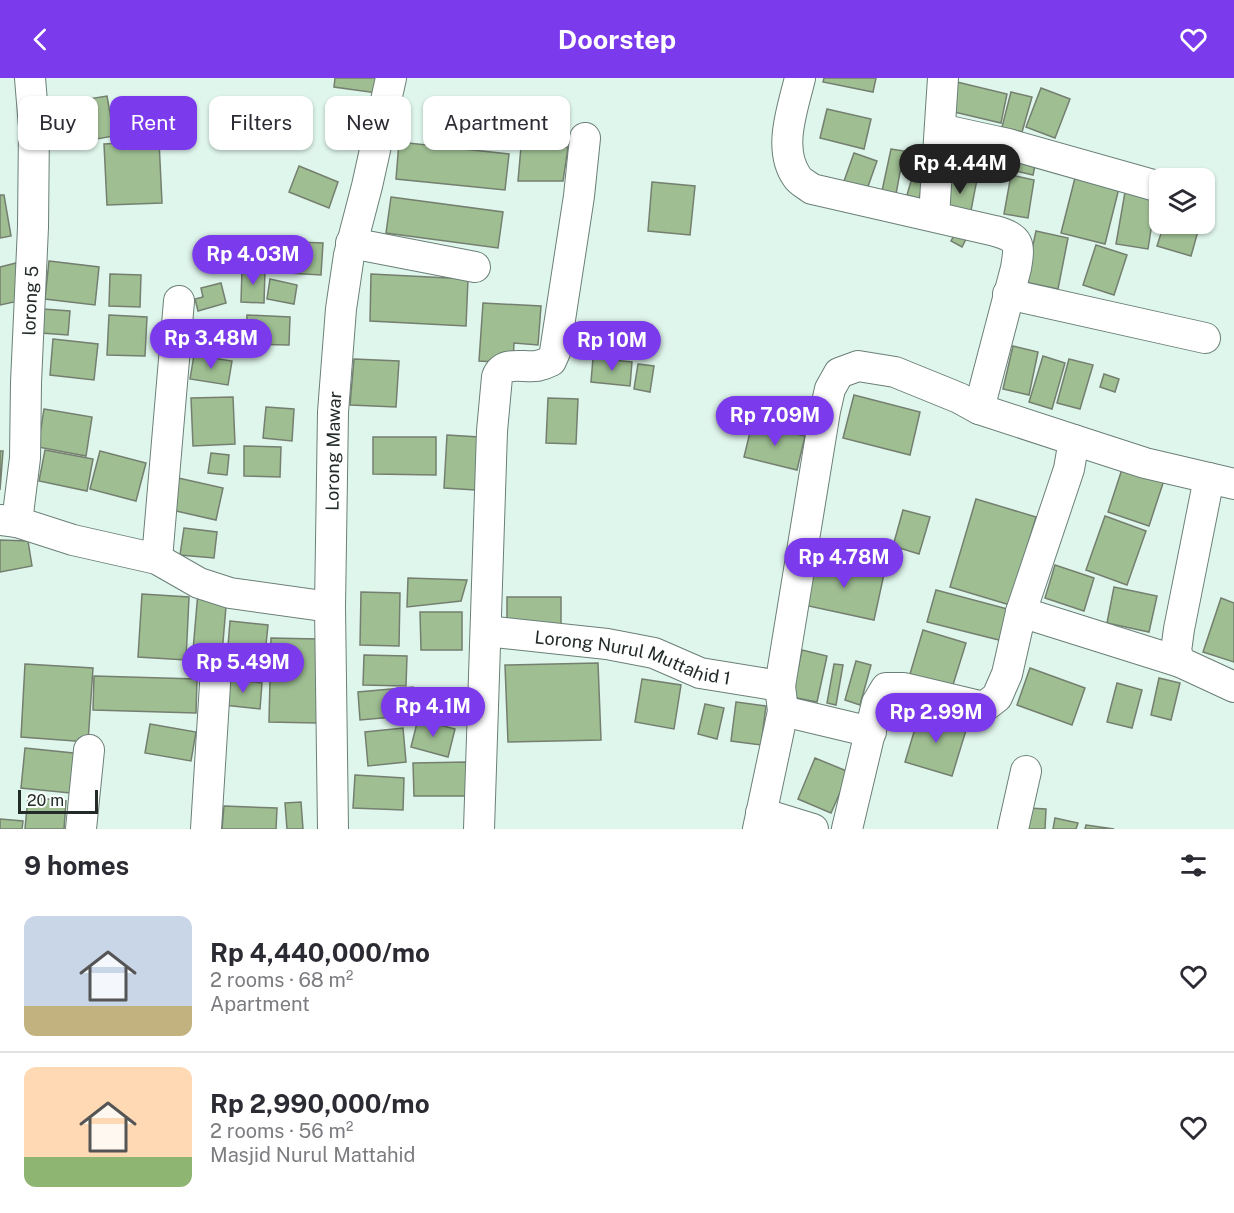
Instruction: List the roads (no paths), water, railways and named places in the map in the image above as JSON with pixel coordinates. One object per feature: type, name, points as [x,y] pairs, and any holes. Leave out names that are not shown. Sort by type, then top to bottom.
[{"type":"street","name":"lorong 5","points":[[9,521],[25,458],[33,228],[34,127],[30,78]]},
{"type":"street","name":"Lorong Mawar","points":[[333,829],[330,607],[333,412],[340,309],[351,243],[368,186],[392,78]]},
{"type":"street","points":[[800,78],[788,131],[789,162],[798,179],[812,189],[1010,235],[1017,242],[1019,250],[980,409]]},
{"type":"street","points":[[934,216],[943,78]]},
{"type":"street","points":[[940,129],[1008,144],[1149,184]]},
{"type":"street","points":[[479,829],[492,431],[496,377],[504,368],[535,366],[551,361],[555,352],[579,196],[585,138]]},
{"type":"street","points":[[351,243],[476,267]]},
{"type":"street","points":[[1008,294],[1205,338]]},
{"type":"street","points":[[157,558],[179,301]]},
{"type":"street","points":[[813,829],[759,821],[781,698],[825,411],[830,389],[838,373],[858,366],[895,372],[980,409],[1145,463],[1222,481],[1179,629],[1176,651],[1180,662]]},
{"type":"street","points":[[847,829],[877,703],[886,688],[904,688],[984,707],[997,698],[1007,675],[1021,612],[1069,469],[1074,440]]},
{"type":"street","points":[[9,521],[82,543],[157,558],[199,583],[230,593],[330,607]]},
{"type":"street","points":[[1021,612],[1180,662],[1234,687]]},
{"type":"street","name":"Lorong Nurul Muttahid 1","points":[[486,631],[607,644],[654,653],[700,673],[781,698],[871,732]]},
{"type":"street","points":[[206,829],[215,684]]},
{"type":"street","points":[[81,829],[89,750]]},
{"type":"street","points":[[1013,829],[1026,771]]}]
